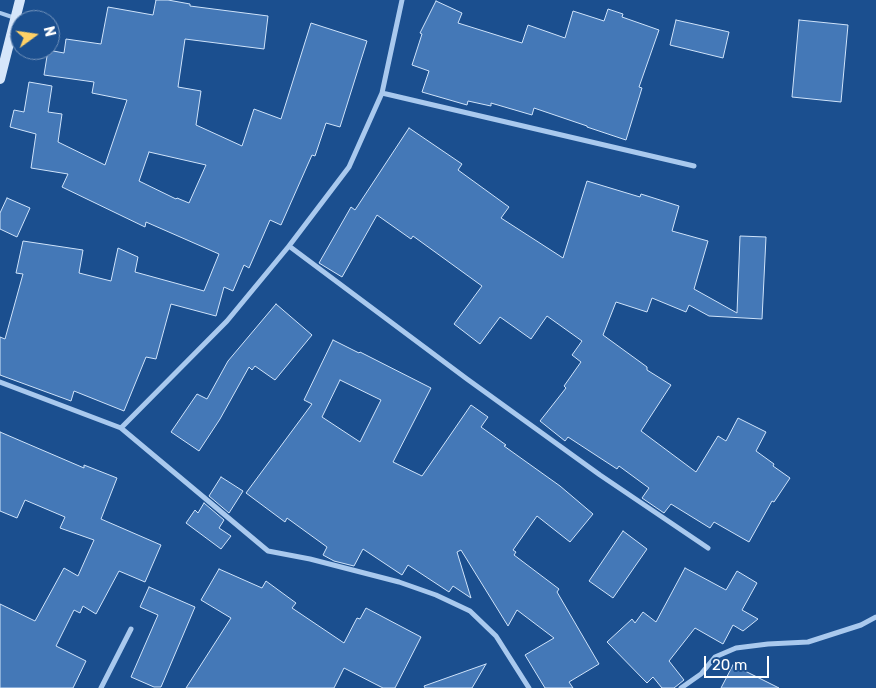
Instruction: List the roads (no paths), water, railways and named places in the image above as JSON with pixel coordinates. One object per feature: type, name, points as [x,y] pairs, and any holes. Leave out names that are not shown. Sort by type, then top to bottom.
[{"type":"main road","points":[[0,79],[10,41]]},
{"type":"street","points":[[122,428],[227,321],[289,246],[349,167],[382,93],[402,0]]},
{"type":"street","points":[[382,93],[694,166]]},
{"type":"street","points":[[289,246],[482,391],[708,548]]},
{"type":"street","points":[[0,382],[122,428],[268,551],[310,558],[399,582],[436,595],[470,611],[496,636],[529,688]]},
{"type":"street","points":[[681,688],[701,674],[715,657],[736,648],[808,642],[862,625],[876,617]]},
{"type":"street","points":[[101,688],[131,628]]}]
